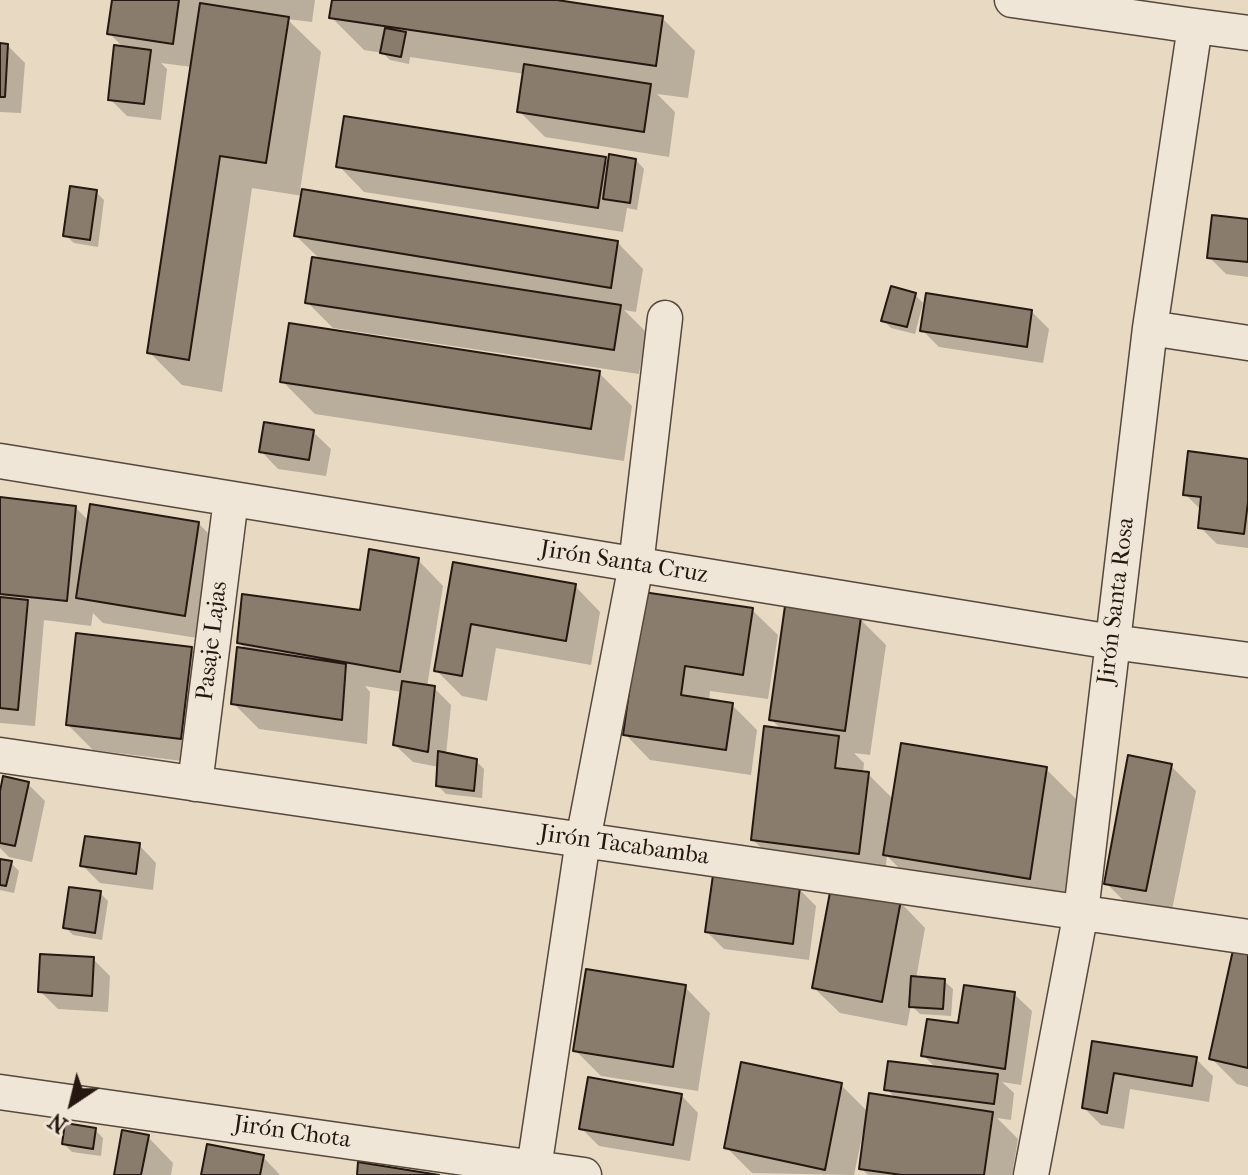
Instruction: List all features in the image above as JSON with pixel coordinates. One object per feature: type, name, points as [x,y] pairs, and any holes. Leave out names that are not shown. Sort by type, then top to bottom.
[{"type":"street","points":[[1015,0],[1248,33]]},
{"type":"street","name":"Jirón Santa Rosa","points":[[1031,1175],[1081,912],[1150,328],[1195,26]]},
{"type":"street","points":[[534,1171],[583,840],[636,565],[665,318]]},
{"type":"street","points":[[1150,328],[1248,343]]},
{"type":"street","name":"Jirón Santa Cruz","points":[[0,461],[1112,642],[1248,660]]},
{"type":"street","name":"Pasaje Lajas","points":[[195,784],[231,499]]},
{"type":"street","name":"Jirón Tacabamba","points":[[0,755],[1248,937]]},
{"type":"street","name":"Jirón Chota","points":[[0,1092],[534,1171],[584,1175]]},
{"type":"building","points":[[112,0],[179,0],[173,44],[107,34]]},
{"type":"building","points":[[332,0],[557,0],[663,16],[656,66],[329,18]]},
{"type":"building","points":[[200,3],[289,17],[266,163],[220,156],[189,360],[147,353]]},
{"type":"building","points":[[385,28],[406,32],[401,57],[380,53]]},
{"type":"building","points":[[0,43],[8,44],[5,97],[0,97]]},
{"type":"building","points":[[114,45],[151,50],[144,104],[108,100]]},
{"type":"building","points":[[524,64],[651,84],[644,132],[517,112]]},
{"type":"building","points":[[344,116],[606,157],[598,208],[336,167]]},
{"type":"building","points":[[609,154],[636,159],[630,203],[603,199]]},
{"type":"building","points":[[70,186],[97,190],[90,240],[63,236]]},
{"type":"building","points":[[302,189],[618,241],[611,288],[294,236]]},
{"type":"building","points":[[1212,215],[1248,219],[1248,262],[1207,258]]},
{"type":"building","points":[[312,257],[621,305],[614,350],[305,303]]},
{"type":"building","points":[[891,286],[916,293],[907,327],[881,321]]},
{"type":"building","points":[[926,293],[1032,310],[1027,347],[920,331]]},
{"type":"building","points":[[289,323],[600,371],[591,429],[280,382]]},
{"type":"building","points":[[264,422],[314,430],[309,460],[259,452]]},
{"type":"building","points":[[1188,451],[1248,459],[1244,534],[1198,528],[1201,497],[1183,495]]},
{"type":"building","points":[[0,497],[76,506],[67,601],[0,594]]},
{"type":"building","points":[[90,504],[199,522],[185,616],[76,598]]},
{"type":"building","points":[[369,549],[419,558],[400,672],[237,643],[242,594],[360,610]]},
{"type":"building","points":[[453,562],[576,584],[566,641],[471,624],[462,676],[434,671]]},
{"type":"building","points":[[643,592],[753,608],[743,675],[685,666],[681,695],[733,703],[726,750],[623,735]]},
{"type":"building","points":[[0,597],[28,600],[18,710],[0,708]]},
{"type":"building","points":[[785,606],[861,617],[845,731],[769,720]]},
{"type":"building","points":[[76,633],[192,647],[181,739],[66,725]]},
{"type":"building","points":[[237,647],[346,664],[342,720],[231,704]]},
{"type":"building","points":[[402,681],[435,686],[428,752],[393,745]]},
{"type":"building","points":[[764,726],[839,736],[835,768],[869,772],[859,854],[751,840]]},
{"type":"building","points":[[901,743],[1047,767],[1030,879],[883,855]]},
{"type":"building","points":[[438,751],[477,759],[474,791],[436,786]]},
{"type":"building","points":[[1128,755],[1172,764],[1146,891],[1104,884]]},
{"type":"building","points":[[3,776],[29,782],[15,846],[0,843]]},
{"type":"building","points":[[85,836],[140,843],[136,874],[80,866]]},
{"type":"building","points":[[0,859],[12,861],[6,886],[0,885]]},
{"type":"building","points":[[713,875],[800,887],[793,944],[705,932]]},
{"type":"building","points":[[69,887],[101,891],[95,933],[63,928]]},
{"type":"building","points":[[831,887],[901,900],[882,1002],[812,988]]},
{"type":"building","points":[[1235,941],[1248,944],[1248,1068],[1209,1059]]},
{"type":"building","points":[[40,954],[94,957],[92,996],[38,992]]},
{"type":"building","points":[[586,969],[686,985],[673,1067],[573,1051]]},
{"type":"building","points":[[911,976],[945,979],[943,1009],[909,1007]]},
{"type":"building","points":[[964,985],[1015,992],[1005,1069],[921,1056],[927,1019],[958,1023]]},
{"type":"building","points":[[1092,1041],[1197,1057],[1192,1086],[1114,1073],[1107,1113],[1082,1108]]},
{"type":"building","points":[[888,1061],[998,1074],[994,1104],[884,1090]]},
{"type":"building","points":[[741,1062],[842,1083],[825,1170],[724,1148]]},
{"type":"building","points":[[588,1077],[682,1094],[673,1145],[579,1129]]},
{"type":"building","points":[[869,1093],[993,1112],[984,1175],[902,1175],[859,1169]]},
{"type":"building","points":[[65,1123],[96,1128],[93,1149],[62,1144]]},
{"type":"building","points":[[122,1130],[149,1135],[141,1175],[114,1175]]},
{"type":"building","points":[[207,1144],[264,1155],[260,1175],[201,1175]]},
{"type":"building","points":[[358,1162],[439,1175],[357,1175]]}]
